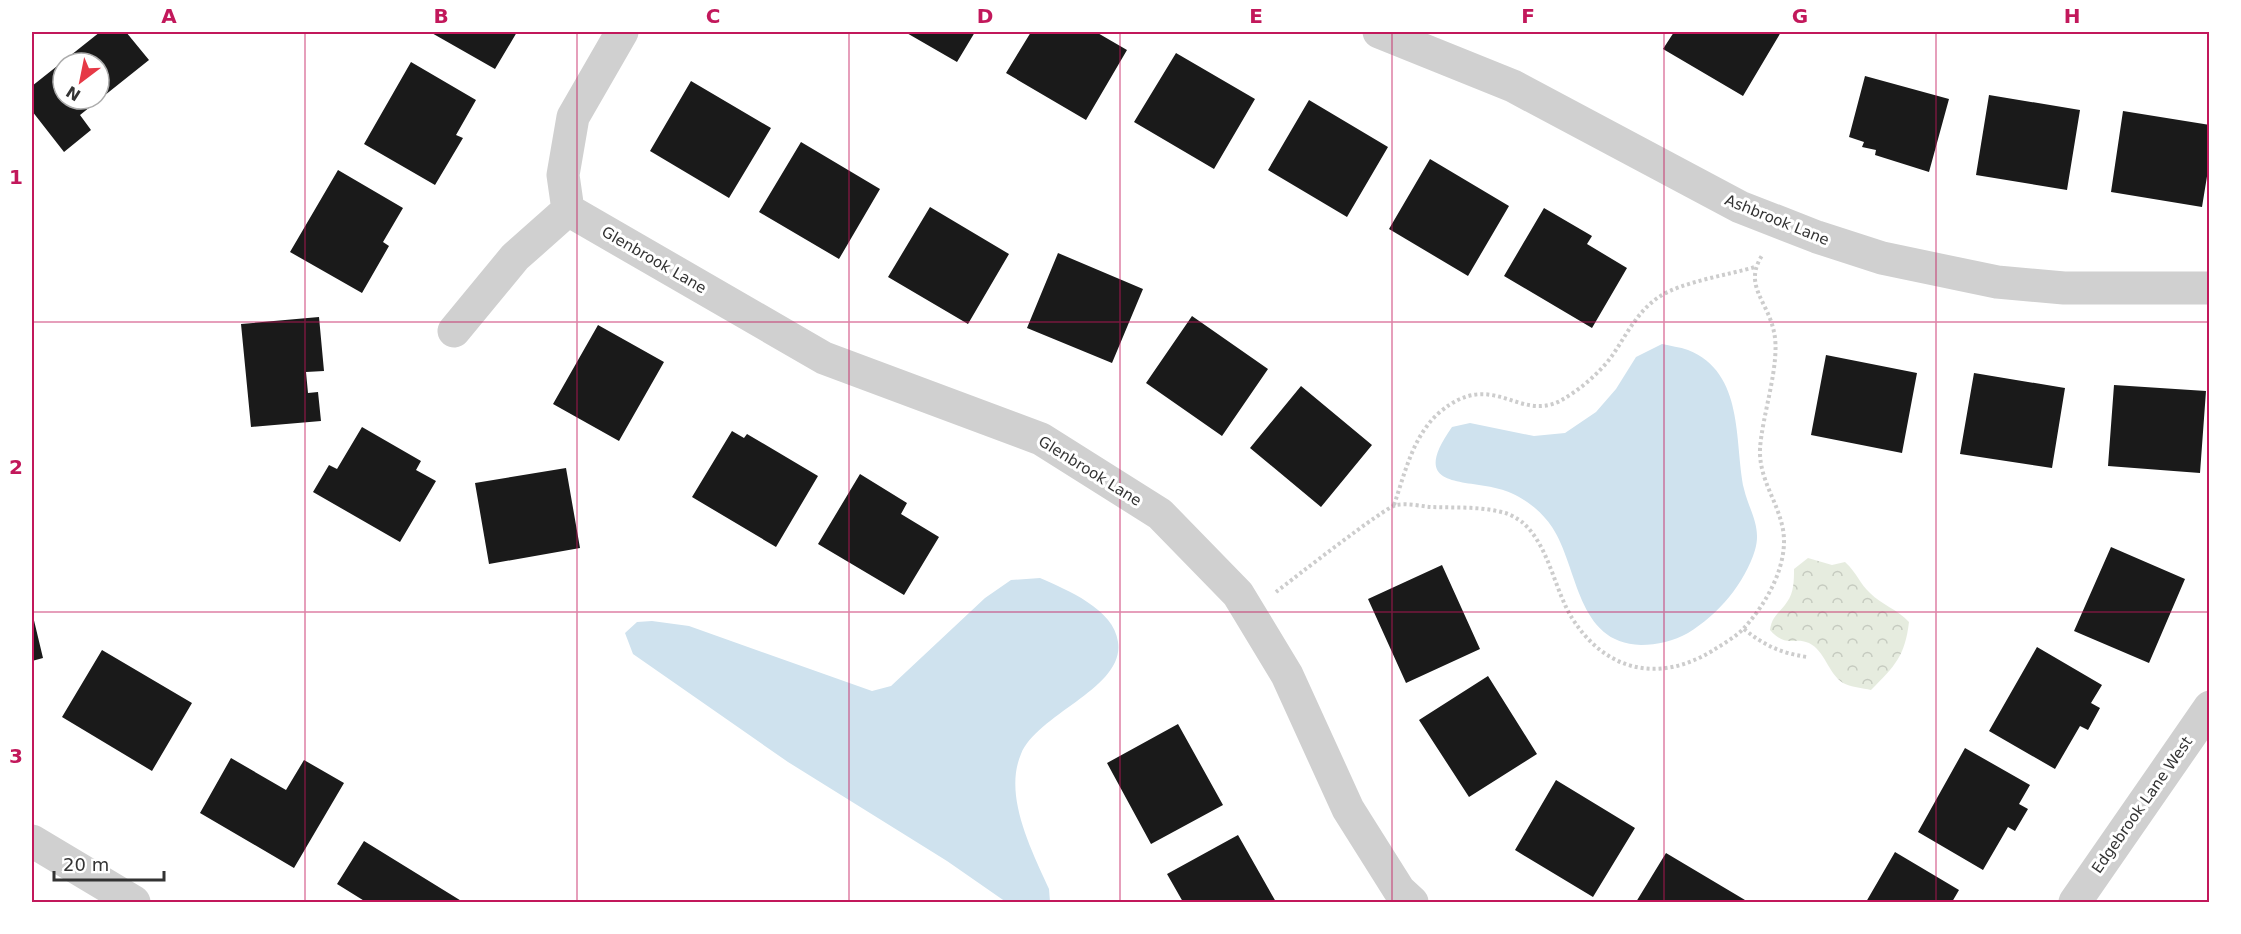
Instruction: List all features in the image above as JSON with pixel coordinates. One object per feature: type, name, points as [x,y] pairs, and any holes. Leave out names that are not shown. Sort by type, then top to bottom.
[{"type":"street","points":[[454,331],[515,256],[567,210],[563,175],[573,117],[622,32]]},
{"type":"street","name":"Ashbrook Lane","points":[[1378,32],[1513,86],[1730,202],[1781,223],[1882,258],[1996,282],[2064,288],[2210,288]]},
{"type":"street","name":"Glenbrook Lane","points":[[567,210],[824,358],[1041,439],[1160,514],[1239,594],[1287,675],[1348,809],[1399,890],[1412,903]]},
{"type":"street","name":"Edgebrook Lane West","points":[[2075,903],[2210,707]]},
{"type":"street","points":[[32,841],[134,903]]},
{"type":"path","points":[[1394,505],[1486,510],[1507,513],[1523,523],[1538,542],[1570,615],[1584,636],[1629,667],[1654,670],[1677,668],[1703,656],[1744,629],[1773,585],[1785,543],[1782,524],[1765,483],[1760,453],[1763,419],[1775,356],[1775,333],[1755,282],[1755,267],[1781,223]]},
{"type":"path","points":[[1249,612],[1394,505],[1415,446],[1426,427],[1440,412],[1456,401],[1483,393],[1501,395],[1529,407],[1541,407],[1559,401],[1597,372],[1613,354],[1632,323],[1660,296],[1682,286],[1755,267]]},
{"type":"path","points":[[1744,629],[1762,644],[1780,653],[1808,657]]},
{"type":"green space","points":[[1808,558],[1832,565],[1845,562],[1870,593],[1909,622],[1905,644],[1898,660],[1871,690],[1843,683],[1819,651],[1809,643],[1786,641],[1770,630],[1774,617],[1791,595],[1794,569]]},
{"type":"water","points":[[1662,344],[1688,350],[1706,361],[1719,375],[1728,391],[1734,410],[1744,489],[1756,526],[1757,542],[1745,574],[1729,597],[1710,617],[1677,638],[1641,645],[1620,641],[1603,631],[1591,618],[1582,601],[1561,544],[1552,527],[1539,511],[1511,493],[1449,479],[1440,473],[1436,464],[1439,449],[1452,427],[1470,423],[1534,436],[1565,433],[1596,412],[1616,389],[1636,357]]},
{"type":"water","points":[[1040,578],[1099,610],[1115,630],[1118,642],[1117,658],[1108,673],[1095,687],[1030,739],[1021,754],[1016,770],[1017,805],[1028,841],[1049,889],[1050,902],[1006,902],[947,861],[788,762],[633,654],[625,633],[637,622],[652,621],[689,626],[872,691],[891,686],[985,598],[1011,580]]},
{"type":"building","points":[[100,32],[126,32],[149,60],[111,90],[111,51],[76,51]]},
{"type":"building","points":[[430,32],[517,32],[495,69]]},
{"type":"building","points":[[905,32],[975,32],[957,62]]},
{"type":"building","points":[[1031,32],[1096,32],[1127,50],[1086,120],[1006,73]]},
{"type":"building","points":[[1674,32],[1781,32],[1743,96],[1663,49]]},
{"type":"building","points":[[1176,53],[1255,99],[1214,169],[1134,122]]},
{"type":"building","points":[[411,62],[476,100],[456,135],[463,138],[435,185],[364,144]]},
{"type":"building","points":[[51,71],[51,111],[85,111],[80,115],[91,130],[64,152],[32,111],[32,86]]},
{"type":"building","points":[[1865,76],[1949,99],[1929,172],[1875,155],[1876,150],[1862,147],[1864,142],[1849,137]]},
{"type":"building","points":[[691,81],[771,128],[729,198],[650,151]]},
{"type":"building","points":[[1989,95],[2080,110],[2067,190],[1976,175]]},
{"type":"building","points":[[1309,100],[1388,147],[1347,217],[1268,170]]},
{"type":"building","points":[[2123,111],[2210,125],[2210,158],[2202,207],[2111,192]]},
{"type":"building","points":[[801,142],[880,189],[839,259],[759,212]]},
{"type":"building","points":[[1430,159],[1509,206],[1468,276],[1389,229]]},
{"type":"building","points":[[338,170],[403,208],[383,242],[389,246],[362,293],[290,252]]},
{"type":"building","points":[[930,207],[1009,254],[968,324],[888,277]]},
{"type":"building","points":[[1544,208],[1592,236],[1587,244],[1627,268],[1592,328],[1504,276]]},
{"type":"building","points":[[1058,253],[1143,289],[1112,363],[1027,328]]},
{"type":"building","points":[[1192,316],[1268,369],[1222,436],[1146,383]]},
{"type":"building","points":[[319,317],[324,371],[306,372],[308,393],[318,392],[321,421],[251,427],[241,324]]},
{"type":"building","points":[[598,325],[664,362],[619,441],[553,404]]},
{"type":"building","points":[[1826,355],[1917,373],[1902,453],[1811,435]]},
{"type":"building","points":[[1974,373],[2065,388],[2052,468],[1960,454]]},
{"type":"building","points":[[2114,385],[2206,391],[2200,473],[2108,466]]},
{"type":"building","points":[[1301,386],[1372,445],[1321,507],[1250,448]]},
{"type":"building","points":[[362,427],[421,461],[416,470],[436,481],[400,542],[313,492],[329,465],[337,469]]},
{"type":"building","points":[[732,431],[744,438],[747,434],[818,476],[776,547],[692,497]]},
{"type":"building","points":[[566,468],[580,548],[489,564],[475,483]]},
{"type":"building","points":[[860,474],[907,503],[901,514],[939,537],[904,595],[818,544]]},
{"type":"building","points":[[2111,547],[2185,579],[2149,663],[2074,631]]},
{"type":"building","points":[[1442,565],[1480,649],[1406,683],[1368,599]]},
{"type":"building","points":[[32,612],[43,658],[32,661]]},
{"type":"building","points":[[2037,647],[2102,685],[2091,703],[2100,708],[2088,730],[2080,726],[2055,769],[1989,731]]},
{"type":"building","points":[[102,650],[192,703],[152,771],[62,717]]},
{"type":"building","points":[[1488,676],[1537,754],[1469,797],[1419,720]]},
{"type":"building","points":[[1178,724],[1223,805],[1151,844],[1107,763]]},
{"type":"building","points":[[1965,748],[2030,785],[2019,804],[2028,809],[2015,831],[2008,827],[1983,870],[1918,832]]},
{"type":"building","points":[[231,758],[286,790],[304,760],[344,783],[294,868],[200,813]]},
{"type":"building","points":[[1556,780],[1635,828],[1593,897],[1515,850]]},
{"type":"building","points":[[1238,835],[1276,902],[1183,902],[1167,874]]},
{"type":"building","points":[[364,841],[463,902],[366,902],[337,884]]},
{"type":"building","points":[[1895,852],[1959,890],[1952,902],[1866,902]]},
{"type":"building","points":[[1666,853],[1745,900],[1743,902],[1636,902]]}]
